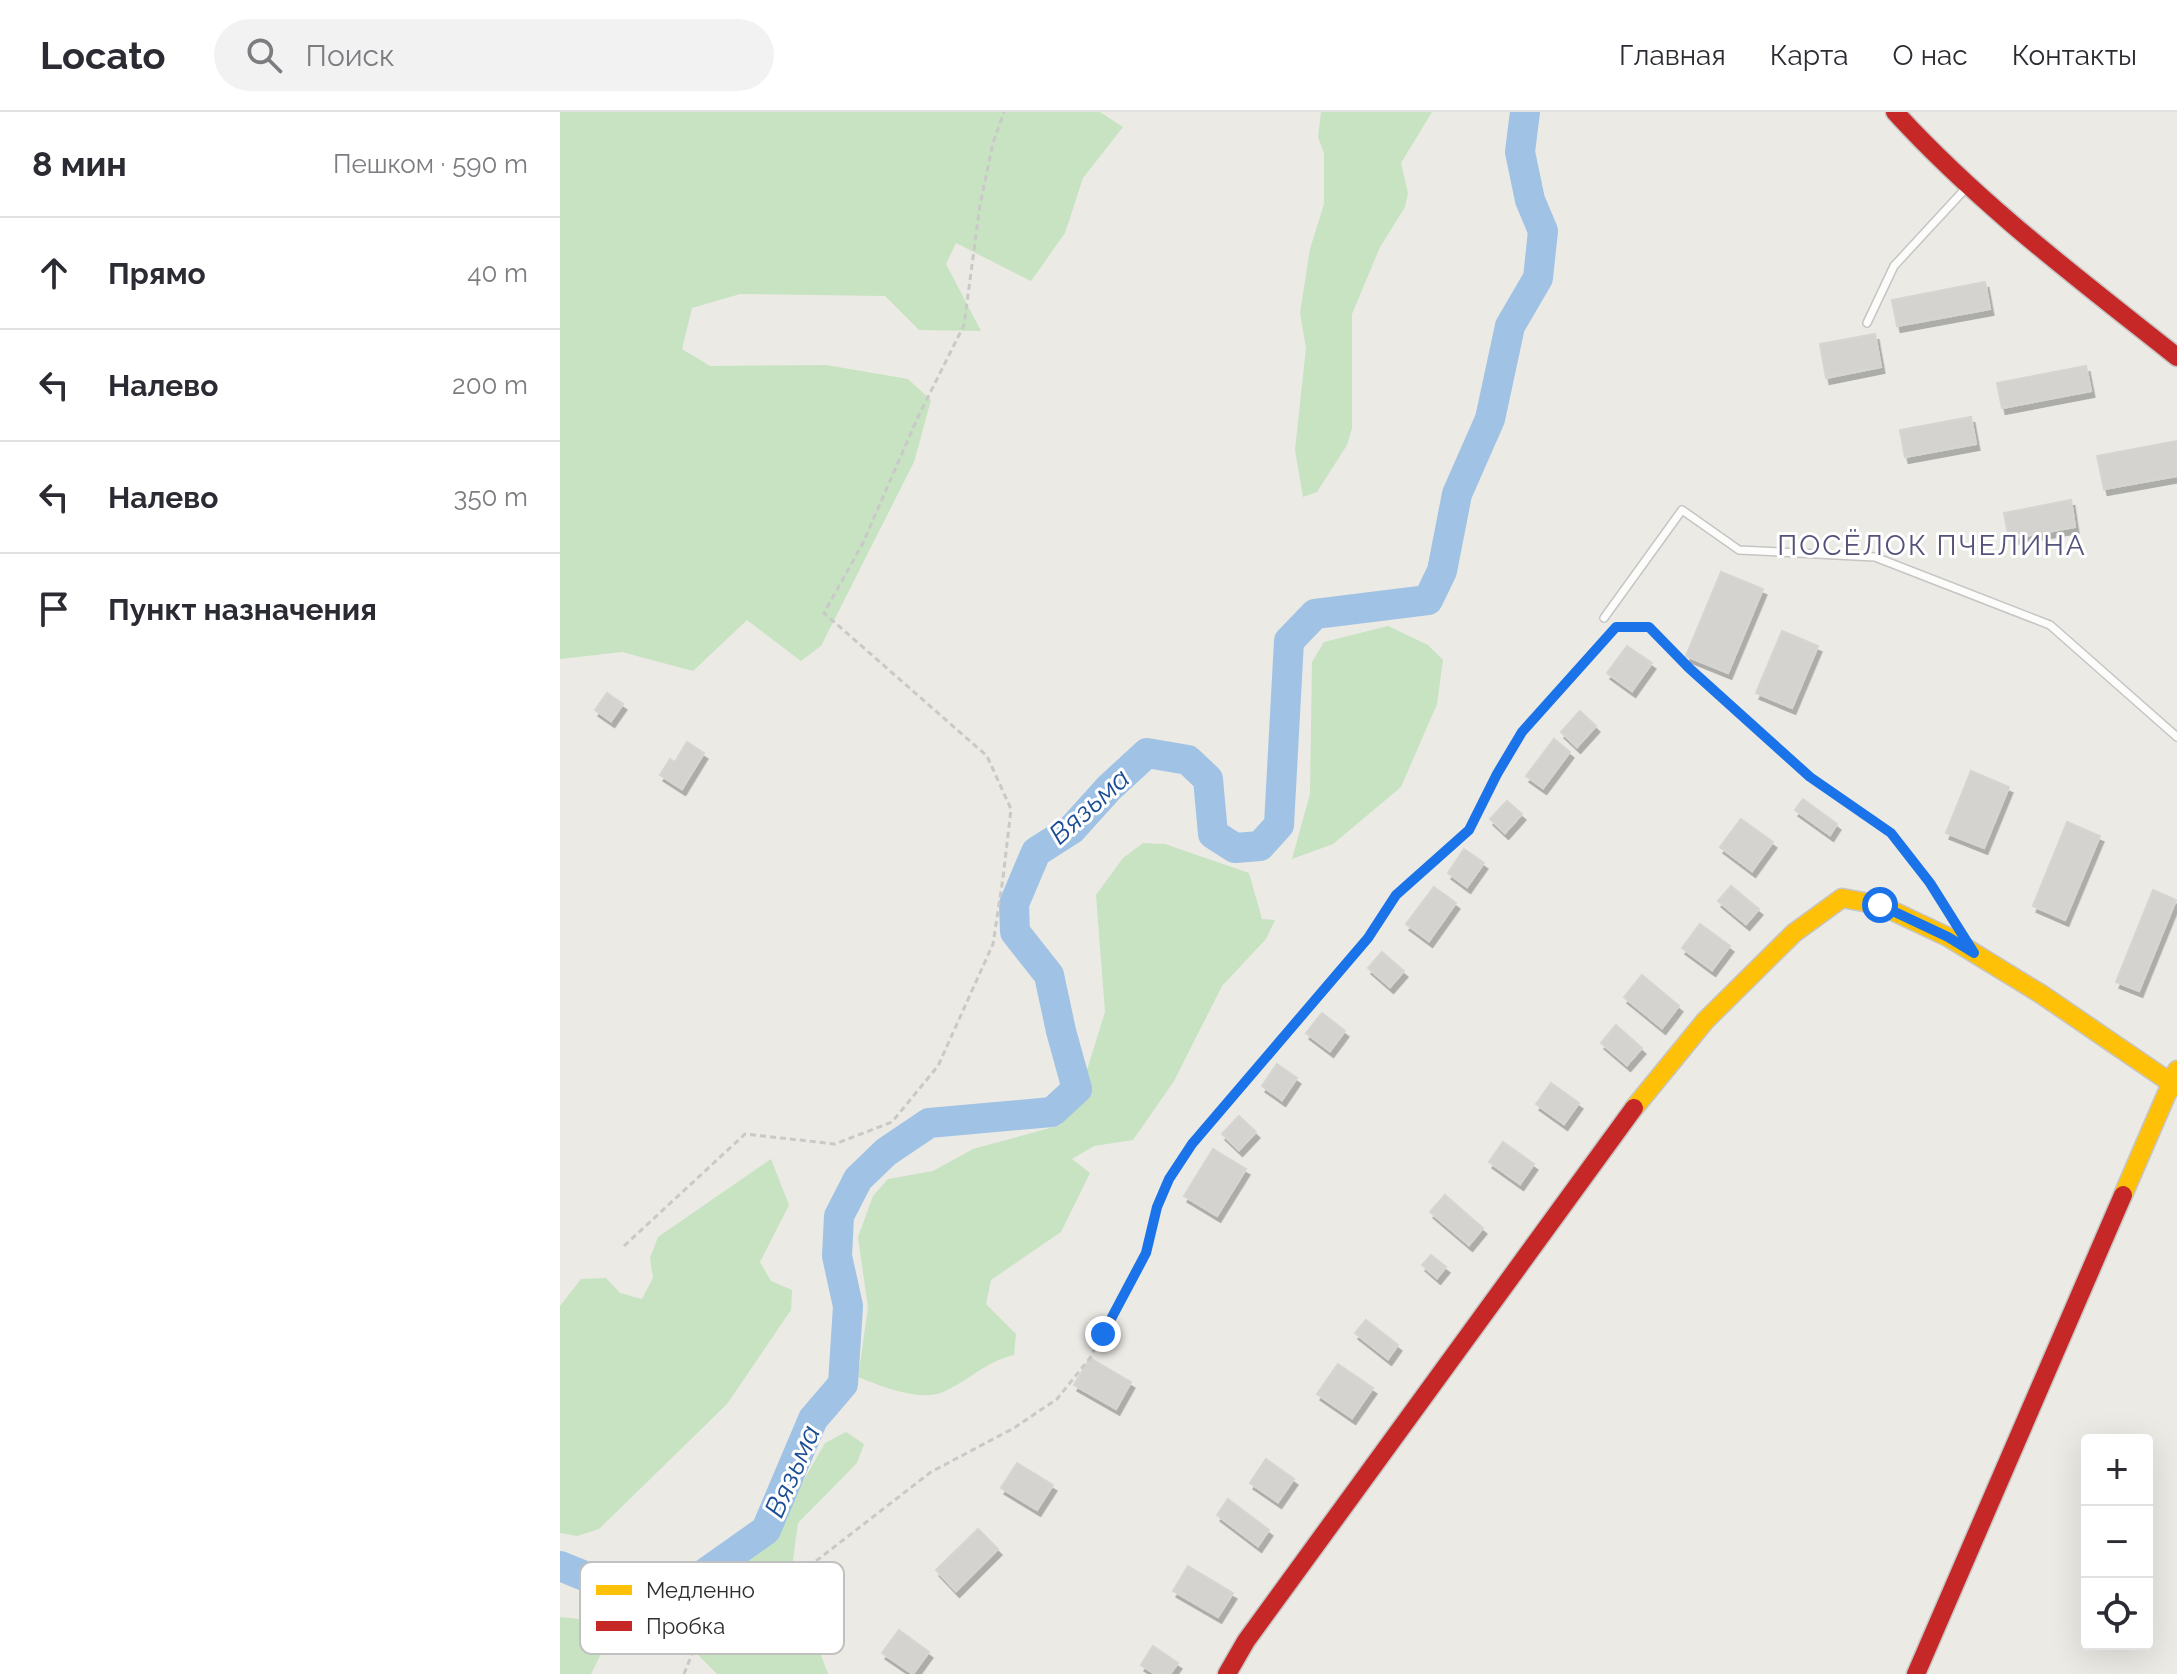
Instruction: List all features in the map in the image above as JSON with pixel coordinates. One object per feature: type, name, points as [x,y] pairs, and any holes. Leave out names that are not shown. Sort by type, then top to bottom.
[{"type":"street","points":[[1895,112],[1924,146],[1967,187],[2177,357]]},
{"type":"street","points":[[1227,1674],[1246,1641],[1388,1449],[1618,1127],[1705,1021],[1794,933],[1842,898],[1880,905],[1948,937],[2175,1080],[1916,1674]]},
{"type":"lane","points":[[1867,323],[1894,266],[1967,187]]},
{"type":"lane","points":[[1604,618],[1682,510],[1739,550],[1875,557],[2050,625],[2177,737]]},
{"type":"path","points":[[624,1246],[745,1134],[835,1144],[892,1122],[938,1066],[993,944],[1011,809],[987,756],[824,613],[863,543],[917,419],[964,325],[980,205],[993,143],[1004,112]]},
{"type":"path","points":[[816,1561],[931,1472],[1014,1428],[1057,1399],[1090,1358],[1146,1253],[1157,1207],[1169,1179],[1192,1144],[1368,938],[1396,895],[1469,830],[1522,732],[1616,627],[1649,627],[1689,668],[1810,777],[1891,833],[1930,883],[1952,918]]},
{"type":"path","points":[[684,1674],[692,1654]]},
{"type":"green space","points":[[560,112],[1100,112],[1123,127],[1083,178],[1065,233],[1031,281],[956,243],[946,264],[981,331],[919,330],[885,296],[740,294],[692,308],[682,349],[710,366],[826,365],[908,379],[931,400],[914,462],[821,646],[801,661],[747,620],[693,671],[622,652],[560,659]]},
{"type":"green space","points":[[1321,112],[1432,112],[1401,163],[1408,193],[1405,207],[1380,247],[1352,314],[1352,428],[1347,445],[1317,492],[1303,497],[1295,450],[1306,348],[1300,313],[1310,249],[1324,204],[1324,153],[1318,137]]},
{"type":"green space","points":[[1388,626],[1428,645],[1443,660],[1437,704],[1401,787],[1333,844],[1292,859],[1310,794],[1312,662],[1324,642]]},
{"type":"green space","points":[[1143,843],[1165,844],[1249,873],[1262,919],[1275,920],[1266,939],[1222,986],[1174,1081],[1133,1140],[1094,1146],[1072,1159],[1090,1173],[1061,1232],[991,1280],[986,1304],[1016,1334],[1014,1355],[994,1362],[952,1388],[934,1395],[900,1392],[858,1377],[868,1308],[858,1237],[873,1196],[888,1179],[933,1171],[973,1149],[1061,1125],[1082,1086],[1105,1012],[1096,895],[1123,858]]},
{"type":"green space","points":[[771,1159],[789,1205],[760,1262],[771,1281],[792,1290],[791,1310],[727,1404],[599,1529],[577,1536],[560,1533],[560,1306],[581,1279],[606,1278],[620,1293],[642,1299],[653,1278],[650,1258],[658,1237]]},
{"type":"green space","points":[[846,1432],[864,1444],[857,1463],[798,1523],[793,1562],[743,1562],[769,1541],[825,1443]]},
{"type":"green space","points":[[560,1617],[580,1619],[580,1654],[601,1654],[591,1674],[560,1674]]},
{"type":"green space","points":[[697,1654],[821,1654],[828,1674],[717,1674]]},
{"type":"building","points":[[1985,282],[1990,309],[1897,326],[1892,300]]},
{"type":"building","points":[[1875,334],[1881,367],[1826,378],[1820,344]]},
{"type":"building","points":[[2086,366],[2091,391],[2002,408],[1997,383]]},
{"type":"building","points":[[1971,417],[1976,444],[1905,457],[1900,430]]},
{"type":"building","points":[[2177,441],[2177,476],[2104,489],[2097,456]]},
{"type":"building","points":[[2071,500],[2075,527],[2009,539],[2004,513]]},
{"type":"building","points":[[1721,572],[1763,589],[1728,673],[1686,656]]},
{"type":"building","points":[[1782,631],[1818,646],[1792,708],[1756,693]]},
{"type":"building","points":[[1627,646],[1652,663],[1632,691],[1607,673]]},
{"type":"building","points":[[607,693],[623,704],[611,721],[595,710]]},
{"type":"building","points":[[1580,711],[1596,726],[1577,747],[1561,732]]},
{"type":"building","points":[[1554,739],[1570,752],[1543,788],[1526,776]]},
{"type":"building","points":[[687,742],[704,753],[682,789],[660,775],[670,759],[675,762]]},
{"type":"building","points":[[1971,771],[2009,787],[1984,848],[1946,833]]},
{"type":"building","points":[[1803,799],[1837,824],[1830,835],[1795,810]]},
{"type":"building","points":[[1507,801],[1522,814],[1505,833],[1490,819]]},
{"type":"building","points":[[1741,819],[1773,842],[1752,871],[1720,847]]},
{"type":"building","points":[[2067,822],[2100,836],[2065,920],[2033,906]]},
{"type":"building","points":[[1464,849],[1484,863],[1467,887],[1448,873]]},
{"type":"building","points":[[1731,886],[1759,909],[1746,924],[1718,901]]},
{"type":"building","points":[[1434,887],[1456,903],[1429,941],[1406,924]]},
{"type":"building","points":[[2153,890],[2176,900],[2139,991],[2116,982]]},
{"type":"building","points":[[1700,924],[1730,946],[1712,970],[1682,948]]},
{"type":"building","points":[[1382,952],[1404,971],[1390,987],[1368,968]]},
{"type":"building","points":[[1642,975],[1679,1006],[1662,1028],[1624,997]]},
{"type":"building","points":[[1322,1013],[1345,1031],[1330,1051],[1306,1033]]},
{"type":"building","points":[[1616,1025],[1642,1048],[1627,1065],[1601,1043]]},
{"type":"building","points":[[1277,1064],[1297,1078],[1282,1100],[1262,1086]]},
{"type":"building","points":[[1551,1083],[1579,1103],[1564,1124],[1536,1104]]},
{"type":"building","points":[[1239,1116],[1256,1132],[1239,1150],[1222,1134]]},
{"type":"building","points":[[1503,1142],[1534,1164],[1520,1184],[1489,1162]]},
{"type":"building","points":[[1213,1149],[1246,1169],[1217,1216],[1184,1196]]},
{"type":"building","points":[[1445,1195],[1483,1228],[1469,1245],[1430,1212]]},
{"type":"building","points":[[1431,1255],[1446,1267],[1437,1278],[1422,1265]]},
{"type":"building","points":[[1366,1320],[1398,1345],[1388,1359],[1355,1333]]},
{"type":"building","points":[[1090,1358],[1131,1382],[1116,1409],[1074,1385]]},
{"type":"building","points":[[1338,1364],[1373,1388],[1352,1418],[1317,1394]]},
{"type":"building","points":[[1266,1459],[1294,1479],[1278,1502],[1250,1483]]},
{"type":"building","points":[[1017,1463],[1053,1485],[1037,1510],[1001,1488]]},
{"type":"building","points":[[1228,1499],[1269,1530],[1258,1546],[1217,1515]]},
{"type":"building","points":[[978,1529],[998,1549],[956,1591],[936,1570]]},
{"type":"building","points":[[1188,1566],[1233,1593],[1218,1617],[1173,1591]]},
{"type":"building","points":[[899,1630],[929,1652],[913,1674],[882,1653]]},
{"type":"building","points":[[1153,1646],[1178,1663],[1170,1674],[1155,1674],[1141,1665]]},
{"type":"waterway","name":"Вязьма","points":[[721,1562],[766,1530],[813,1419],[843,1384],[848,1306],[837,1256],[839,1216],[858,1179],[886,1152],[929,1123],[1052,1112],[1077,1089],[1049,975],[1015,932],[1014,904],[1036,852],[1072,829],[1109,788],[1147,753],[1188,760],[1208,779],[1213,834],[1235,848],[1260,846],[1279,825],[1289,641],[1315,614],[1428,600],[1442,571],[1457,494],[1490,419],[1510,326],[1538,278],[1543,231],[1530,200],[1520,152],[1525,112]]},
{"type":"waterway","name":"Вязьма","points":[[560,1566],[580,1574]]},
{"type":"traffic: slow","points":[[1634,1108],[1705,1021],[1794,933],[1842,898],[1880,905],[1948,937],[2041,994],[2177,1087]]},
{"type":"traffic: slow","points":[[2123,1195],[2177,1070]]},
{"type":"traffic: jam","points":[[1895,112],[1996,210],[2177,357]]},
{"type":"traffic: jam","points":[[1227,1674],[1246,1641],[1634,1108]]},
{"type":"traffic: jam","points":[[1916,1674],[2123,1195]]},
{"type":"district","name":"ПОСЁЛОК ПЧЕЛИНА","points":[[1932,545]]},
{"type":"route","points":[[1103,1334],[1146,1253],[1157,1207],[1169,1179],[1192,1144],[1368,938],[1396,895],[1469,830],[1522,732],[1616,627],[1649,627],[1689,668],[1810,777],[1891,833],[1930,883],[1974,953],[1948,937],[1880,905]]}]
